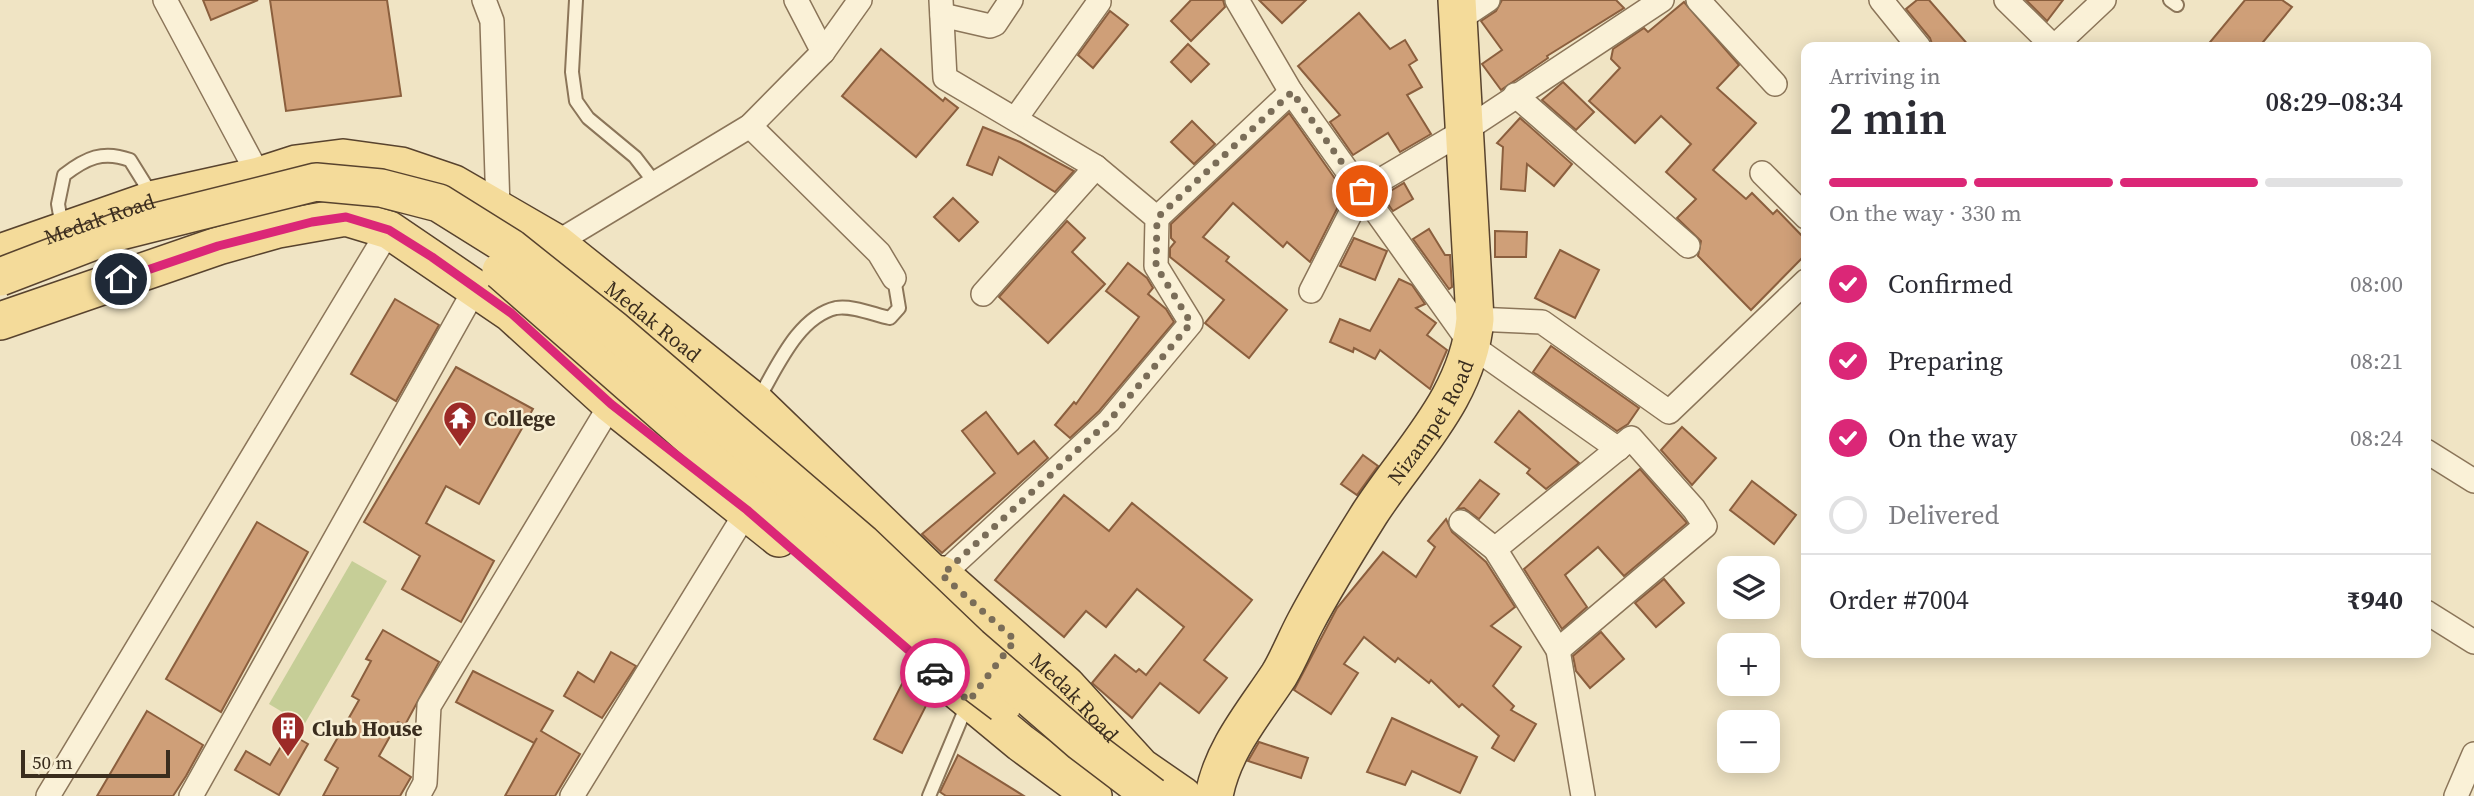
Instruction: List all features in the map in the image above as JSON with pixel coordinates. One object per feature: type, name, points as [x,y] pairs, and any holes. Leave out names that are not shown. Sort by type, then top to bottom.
[{"type":"main road","name":"Nizampet Road","points":[[1214,796],[1220,771],[1233,744],[1289,658],[1305,623],[1371,511],[1438,420],[1464,371],[1474,333],[1457,10]]},
{"type":"main road","name":"Medak Road","points":[[0,253],[155,200],[259,176],[296,164],[343,158],[401,166],[454,184],[556,243],[756,402],[933,574],[942,575],[1007,650],[1066,685],[1141,766],[1185,796]]},
{"type":"main road","points":[[0,276],[120,231],[316,182],[381,188],[439,203],[511,248],[614,330],[862,543],[970,646],[1030,698],[1081,742],[1152,796]]},
{"type":"main road","points":[[0,299],[274,207],[325,200],[386,210],[435,225],[517,283],[946,662],[1127,796]]},
{"type":"main road","points":[[0,320],[218,246],[278,229],[346,217],[389,230],[511,313],[611,404],[747,510],[969,701],[1093,796]]},
{"type":"main road","points":[[1185,796],[1209,735],[1270,647],[1305,623]]},
{"type":"street","points":[[165,0],[171,6],[259,176]]},
{"type":"street","points":[[484,0],[492,21],[498,208]]},
{"type":"street","points":[[796,0],[823,52]]},
{"type":"street","points":[[556,243],[750,127],[823,52],[860,0]]},
{"type":"street","points":[[1010,0],[995,24],[990,26],[942,8],[945,78],[1096,167],[1157,218]]},
{"type":"street","points":[[1457,10],[1488,0]]},
{"type":"street","points":[[1311,291],[1362,191],[1464,131],[1662,0]]},
{"type":"street","points":[[1698,0],[1774,84]]},
{"type":"street","points":[[1881,0],[1915,42]]},
{"type":"street","points":[[2006,0],[2049,42]]},
{"type":"street","points":[[2059,42],[2104,0]]},
{"type":"street","points":[[1241,1],[1292,92],[1362,191],[1474,333],[1618,449]]},
{"type":"street","points":[[1016,118],[1099,2]]},
{"type":"street","points":[[942,575],[1109,421],[1191,323],[1156,266],[1157,218],[1292,92]]},
{"type":"street","points":[[1515,95],[1688,246]]},
{"type":"street","points":[[750,127],[878,253],[894,278]]},
{"type":"street","points":[[983,294],[1096,167]]},
{"type":"street","points":[[1762,173],[1801,212]]},
{"type":"street","points":[[48,796],[389,230]]},
{"type":"street","points":[[1474,333],[1542,322],[1669,412],[1801,286]]},
{"type":"street","points":[[191,796],[475,289]]},
{"type":"street","points":[[418,796],[425,783],[429,706],[611,404]]},
{"type":"street","points":[[1495,550],[1631,438],[1705,526],[1558,650]]},
{"type":"street","points":[[2431,454],[2474,481]]},
{"type":"street","points":[[572,796],[617,717],[747,510]]},
{"type":"street","points":[[1461,522],[1495,550],[1558,650],[1583,796]]},
{"type":"street","points":[[2431,615],[2474,642]]},
{"type":"street","points":[[2456,796],[2474,754]]},
{"type":"lane","points":[[576,0],[572,72],[576,101],[588,118],[635,157],[655,183]]},
{"type":"lane","points":[[63,231],[58,204],[64,175],[81,162],[101,154],[131,160],[155,200]]},
{"type":"lane","points":[[756,402],[802,330],[825,314],[837,308],[890,318],[900,308],[894,278]]},
{"type":"lane","points":[[929,796],[969,701],[1007,650]]},
{"type":"green space","points":[[352,561],[387,581],[304,725],[269,704]]},
{"type":"building","points":[[203,0],[258,0],[211,20]]},
{"type":"building","points":[[270,0],[387,0],[401,96],[286,111]]},
{"type":"building","points":[[1191,0],[1223,0],[1225,7],[1191,41],[1171,21]]},
{"type":"building","points":[[1259,0],[1306,0],[1282,23]]},
{"type":"building","points":[[1502,0],[1616,0],[1624,8],[1547,56],[1548,58],[1501,90],[1482,64],[1502,50],[1481,21],[1496,11]]},
{"type":"building","points":[[1917,0],[1929,0],[1966,42],[1931,42],[1906,9]]},
{"type":"building","points":[[2026,0],[2063,0],[2047,21]]},
{"type":"building","points":[[2245,0],[2282,0],[2292,7],[2263,42],[2210,42]]},
{"type":"building","points":[[1684,2],[1739,65],[1717,88],[1756,123],[1713,170],[1746,199],[1752,193],[1773,214],[1777,210],[1801,235],[1801,259],[1751,310],[1698,256],[1701,241],[1677,218],[1696,199],[1666,172],[1691,144],[1661,116],[1635,143],[1589,101],[1620,68],[1611,59],[1613,49],[1644,28],[1648,32]]},
{"type":"building","points":[[1110,11],[1128,25],[1093,68],[1078,55]]},
{"type":"building","points":[[1359,13],[1390,49],[1405,40],[1417,60],[1409,65],[1422,87],[1407,95],[1431,134],[1400,152],[1388,133],[1353,155],[1330,122],[1340,115],[1298,66]]},
{"type":"building","points":[[1188,44],[1209,64],[1191,82],[1171,62]]},
{"type":"building","points":[[881,49],[943,101],[945,98],[958,108],[916,157],[842,96]]},
{"type":"building","points":[[1563,82],[1594,112],[1576,130],[1542,100]]},
{"type":"building","points":[[1289,113],[1345,193],[1310,262],[1287,242],[1283,247],[1233,203],[1203,237],[1229,257],[1226,261],[1287,310],[1249,358],[1205,323],[1224,300],[1170,257],[1170,248],[1175,242],[1171,238],[1171,224]]},
{"type":"building","points":[[1520,118],[1572,164],[1554,186],[1527,164],[1525,191],[1501,189],[1503,147],[1497,143]]},
{"type":"building","points":[[1192,121],[1215,144],[1194,164],[1171,142]]},
{"type":"building","points":[[983,127],[1020,142],[1074,171],[1055,192],[999,157],[992,175],[967,165]]},
{"type":"building","points":[[1404,183],[1413,199],[1393,211],[1382,196]]},
{"type":"building","points":[[953,198],[978,222],[959,241],[934,217]]},
{"type":"building","points":[[1067,221],[1085,238],[1072,252],[1105,284],[1048,343],[999,297]]},
{"type":"building","points":[[1429,229],[1445,255],[1450,255],[1452,287],[1449,289],[1413,239]]},
{"type":"building","points":[[1495,231],[1527,232],[1526,257],[1495,257]]},
{"type":"building","points":[[1354,238],[1387,251],[1375,280],[1340,266]]},
{"type":"building","points":[[1560,250],[1599,270],[1575,318],[1535,298]]},
{"type":"building","points":[[1128,263],[1147,278],[1153,288],[1148,294],[1166,309],[1174,322],[1099,411],[1070,438],[1055,425],[1074,402],[1076,404],[1139,317],[1106,291]]},
{"type":"building","points":[[1399,279],[1412,285],[1425,304],[1416,308],[1436,323],[1427,335],[1447,350],[1430,389],[1380,350],[1375,359],[1354,348],[1353,352],[1330,342],[1340,319],[1370,331]]},
{"type":"building","points":[[395,299],[439,325],[396,401],[351,374]]},
{"type":"building","points":[[1551,346],[1639,408],[1628,424],[1617,431],[1533,372]]},
{"type":"building","name":"College","points":[[456,367],[533,409],[479,504],[446,486],[426,523],[494,561],[461,622],[402,589],[420,556],[364,522]]},
{"type":"building","points":[[1519,411],[1579,463],[1546,489],[1527,473],[1530,469],[1495,442]]},
{"type":"building","points":[[986,412],[1018,454],[1034,441],[1048,458],[942,553],[922,534],[995,473],[962,431]]},
{"type":"building","points":[[1682,427],[1716,458],[1692,485],[1661,450]]},
{"type":"building","points":[[1363,455],[1378,466],[1357,495],[1341,484]]},
{"type":"building","points":[[1640,469],[1687,523],[1624,576],[1598,547],[1565,575],[1587,607],[1562,629],[1524,569]]},
{"type":"building","points":[[1480,480],[1499,494],[1479,519],[1464,508],[1457,509]]},
{"type":"building","points":[[1752,481],[1796,515],[1774,544],[1730,510]]},
{"type":"building","points":[[1064,495],[1109,531],[1132,503],[1252,600],[1204,660],[1227,678],[1199,713],[1160,683],[1132,718],[1092,683],[1115,655],[1136,672],[1139,669],[1146,675],[1184,627],[1137,589],[1106,627],[1086,611],[1064,637],[995,580]]},
{"type":"building","points":[[1446,519],[1452,532],[1486,562],[1515,607],[1491,626],[1521,647],[1493,686],[1514,706],[1511,710],[1536,724],[1514,761],[1492,748],[1499,736],[1462,704],[1459,707],[1431,680],[1429,683],[1398,658],[1395,662],[1364,637],[1344,664],[1358,673],[1331,714],[1294,690],[1337,608],[1383,552],[1416,577],[1435,547],[1428,541]]},
{"type":"building","points":[[257,522],[308,552],[221,712],[166,679]]},
{"type":"building","points":[[1664,579],[1684,603],[1656,627],[1635,603]]},
{"type":"building","points":[[383,630],[439,662],[405,725],[398,722],[379,756],[411,777],[400,796],[323,796],[338,768],[325,760],[359,700],[352,696],[371,661],[366,659]]},
{"type":"building","points":[[1601,632],[1624,659],[1590,688],[1576,671],[1573,656]]},
{"type":"building","points":[[611,652],[636,666],[602,718],[564,696],[578,672],[594,682]]},
{"type":"building","points":[[909,670],[919,675],[921,684],[931,696],[902,753],[874,739]]},
{"type":"building","points":[[473,671],[553,711],[541,731],[580,754],[555,796],[505,796],[537,738],[534,743],[456,702]]},
{"type":"building","points":[[147,711],[203,745],[186,776],[173,796],[97,796]]},
{"type":"building","points":[[1392,718],[1477,757],[1460,793],[1412,771],[1405,785],[1367,772]]},
{"type":"building","name":"Club House","points":[[289,733],[308,744],[279,795],[235,770],[246,751],[270,765]]},
{"type":"building","points":[[1259,742],[1308,758],[1301,778],[1248,761]]},
{"type":"building","points":[[958,755],[1024,796],[946,796],[940,792]]},
{"type":"way so far","points":[[935,673],[969,701],[1015,640],[942,575],[1109,421],[1191,323],[1156,266],[1157,218],[1292,92],[1362,191]]},
{"type":"place","name":"College","points":[[460,448]]},
{"type":"place","name":"Club House","points":[[288,758]]},
{"type":"route","points":[[121,279],[218,246],[312,222],[346,217],[389,230],[511,313],[611,404],[747,510],[935,673]]}]
